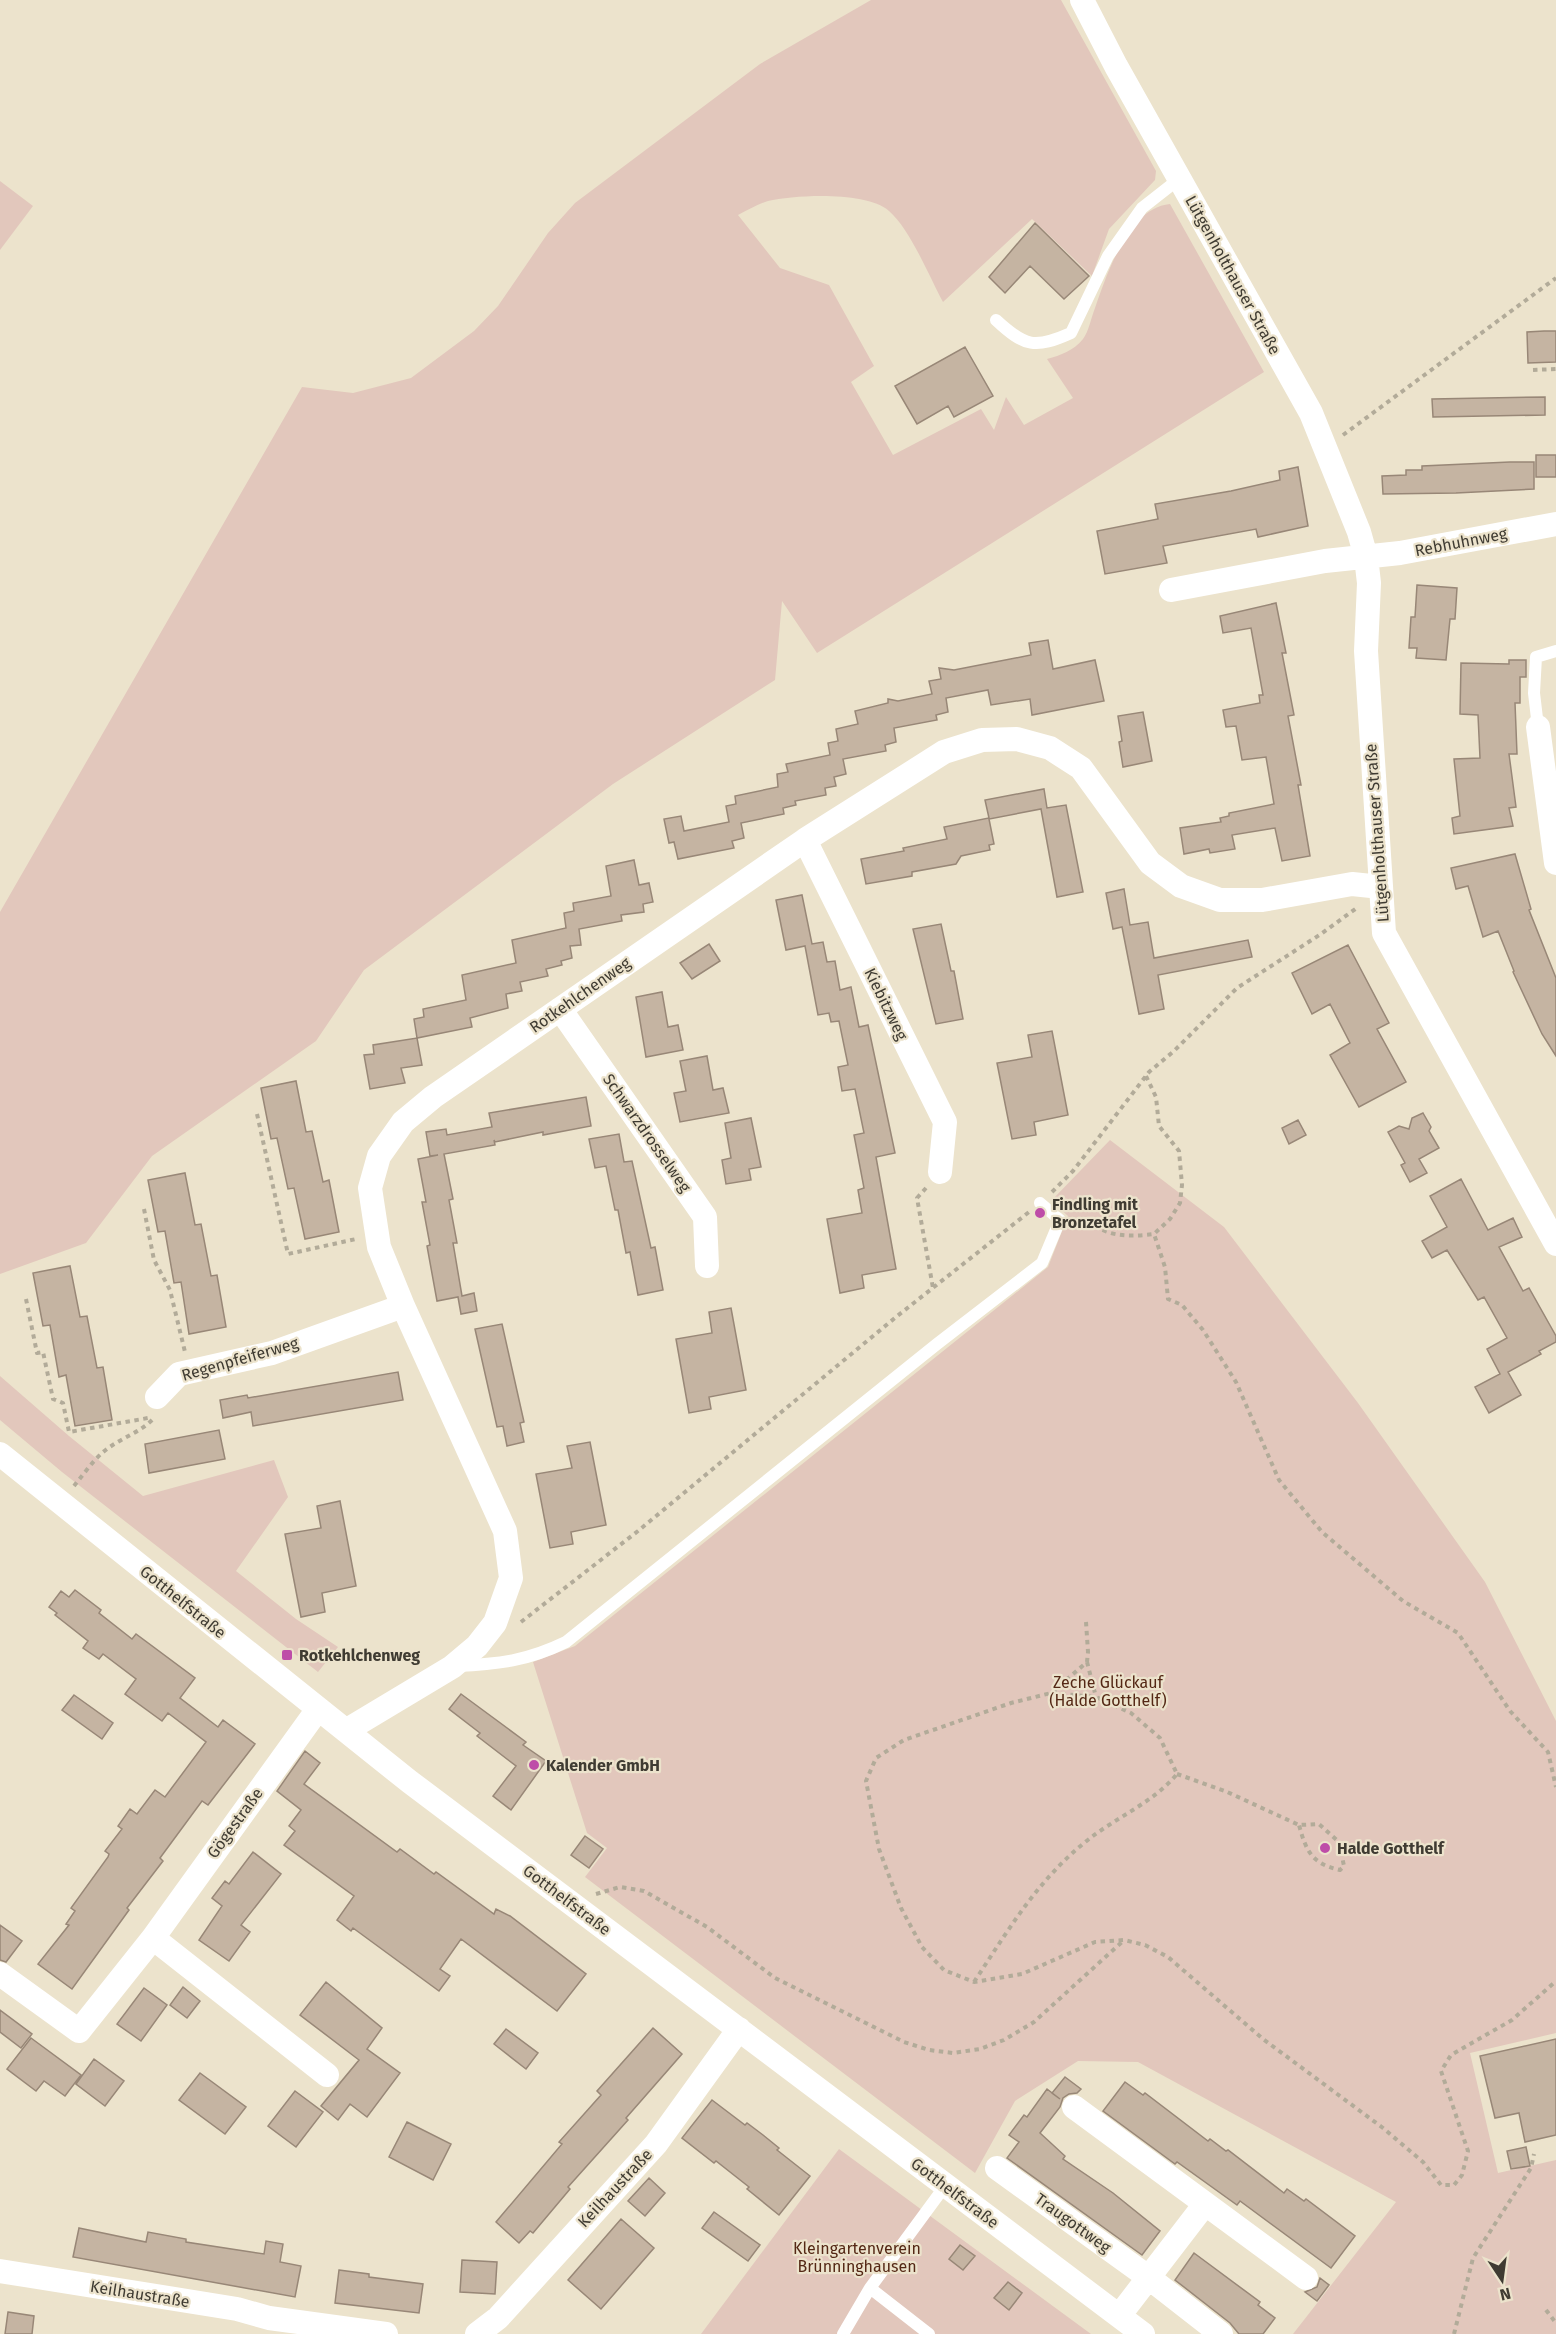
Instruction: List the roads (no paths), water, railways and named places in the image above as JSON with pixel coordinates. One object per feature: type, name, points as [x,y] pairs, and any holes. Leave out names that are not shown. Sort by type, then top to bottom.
[{"type":"street","name":"Lütgenholthauser Straße","points":[[1082,0],[1116,66],[1311,413],[1359,532],[1366,557],[1369,584],[1366,651],[1384,933],[1554,1237]]},
{"type":"street","name":"Rebhuhnweg","points":[[1366,557],[1400,553],[1556,524]]},
{"type":"street","points":[[1171,590],[1325,561],[1366,557]]},
{"type":"street","points":[[1538,727],[1556,863]]},
{"type":"street","name":"Rotkehlchenweg","points":[[347,1730],[452,1667],[477,1646],[495,1623],[511,1578],[505,1531],[403,1306],[380,1247],[370,1188],[380,1156],[403,1122],[433,1097],[806,840],[944,752],[982,741],[1017,739],[1050,748],[1081,768],[1150,863],[1181,886],[1220,900],[1262,900],[1352,884],[1382,887]]},
{"type":"street","name":"Kiebitzweg","points":[[806,840],[945,1122],[940,1172]]},
{"type":"street","name":"Schwarzdrosselweg","points":[[560,1009],[705,1217],[707,1266]]},
{"type":"street","name":"Regenpfeiferweg","points":[[156,1407],[179,1374],[272,1353],[403,1306]]},
{"type":"street","name":"Gotthelfstraße","points":[[0,1454],[410,1782],[1143,2334]]},
{"type":"street","name":"Gögestraße","points":[[0,1974],[79,2031],[153,1938],[318,1708]]},
{"type":"street","points":[[153,1938],[327,2074]]},
{"type":"street","name":"Keilhaustraße","points":[[477,2334],[498,2318],[656,2144],[739,2029]]},
{"type":"street","points":[[1074,2107],[1306,2278]]},
{"type":"street","name":"Traugottweg","points":[[997,2168],[1148,2277],[1221,2334]]},
{"type":"street","points":[[1119,2316],[1205,2204]]},
{"type":"street","name":"Keilhaustraße","points":[[0,2271],[237,2309],[269,2318],[386,2334]]},
{"type":"lane","points":[[996,320],[1017,339],[1046,344],[1071,333],[1108,256],[1142,208],[1179,179]]},
{"type":"lane","points":[[1538,727],[1534,693],[1536,657],[1556,651]]},
{"type":"lane","points":[[452,1667],[505,1663],[542,1654],[566,1642],[937,1344],[1042,1263],[1060,1220],[1040,1203]]},
{"type":"lane","points":[[843,2334],[870,2288],[945,2186]]},
{"type":"lane","points":[[870,2288],[929,2334]]},
{"type":"place","name":"Findling mit Bronzetafel","points":[[1040,1213]]},
{"type":"place","name":"Rotkehlchenweg","points":[[287,1655]]},
{"type":"place","name":"Kalender GmbH","points":[[534,1765]]},
{"type":"place","name":"Halde Gotthelf","points":[[1325,1848]]},
{"type":"park label","name":"Zeche Glückauf (Halde Gotthelf)","points":[[1108,1691]]},
{"type":"park label","name":"Kleingartenverein Brünninghausen","points":[[857,2257]]}]
